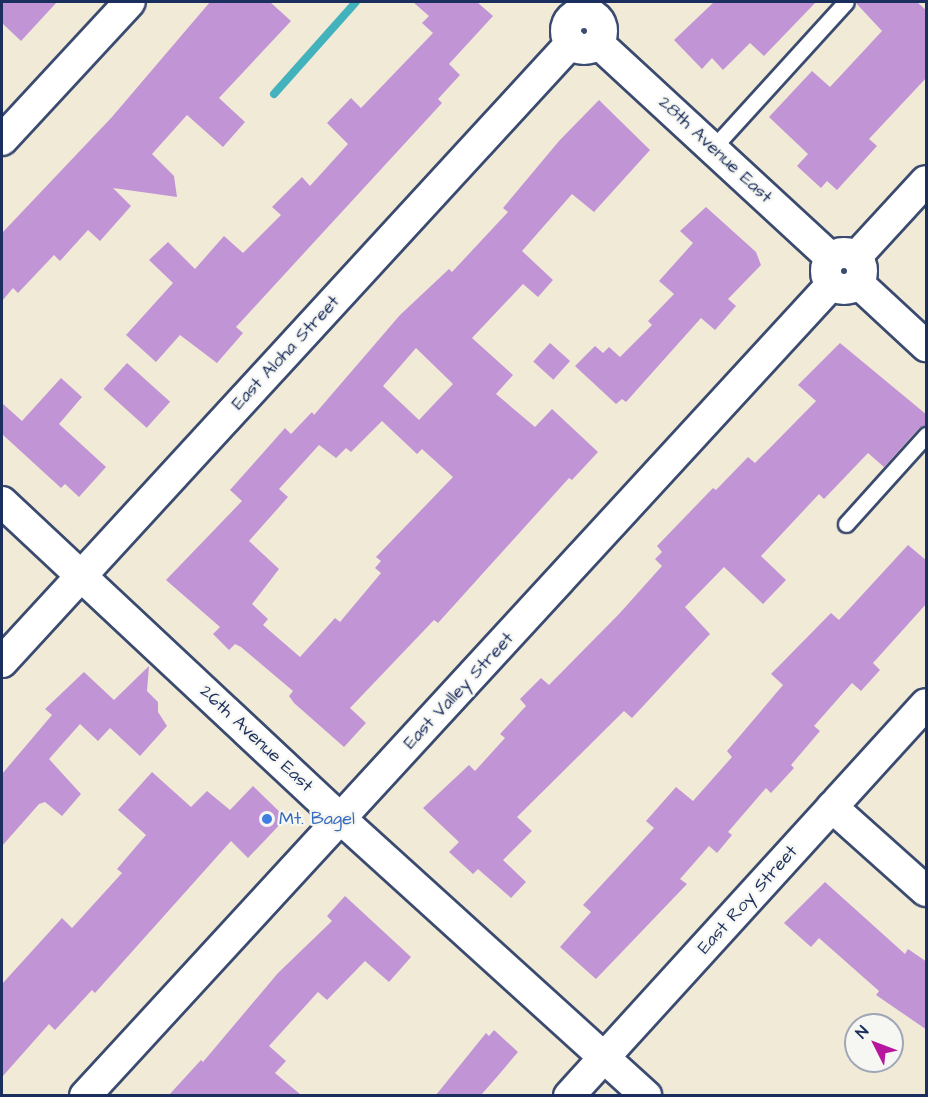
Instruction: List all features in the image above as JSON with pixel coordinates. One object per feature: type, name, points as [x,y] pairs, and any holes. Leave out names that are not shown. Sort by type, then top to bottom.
[{"type":"street","points":[[2,140],[130,2]]},
{"type":"street","name":"28th Avenue East","points":[[583,21],[713,148],[927,346]]},
{"type":"street","name":"East Aloha Street","points":[[2,662],[583,21]]},
{"type":"street","name":"East Valley Street","points":[[85,1095],[927,181]]},
{"type":"street","name":"26th Avenue East","points":[[2,502],[341,819],[646,1095]]},
{"type":"street","name":"East Roy Street","points":[[569,1095],[927,704]]},
{"type":"street","points":[[832,807],[927,891]]},
{"type":"lane","points":[[713,148],[846,2]]},
{"type":"lane","points":[[846,524],[927,435]]},
{"type":"building","points":[[2,2],[57,2],[21,41],[2,23]]},
{"type":"building","points":[[210,2],[270,2],[291,21],[219,98],[245,122],[223,147],[187,115],[152,154],[174,176],[177,197],[113,188],[131,206],[100,241],[88,230],[60,261],[54,255],[18,293],[13,288],[2,301],[2,233],[112,117]]},
{"type":"building","points":[[413,2],[477,2],[493,16],[449,64],[460,75],[438,99],[442,103],[236,327],[243,333],[217,363],[180,335],[156,362],[126,335],[173,283],[149,260],[168,242],[195,269],[224,236],[243,253],[281,215],[272,207],[302,177],[310,186],[348,144],[327,123],[351,98],[361,108],[433,33],[422,23],[429,16]]},
{"type":"building","points":[[714,2],[816,2],[764,56],[750,43],[723,70],[712,58],[702,69],[674,40]]},
{"type":"building","points":[[855,2],[917,2],[927,11],[927,77],[869,139],[877,146],[837,190],[827,181],[821,188],[797,166],[808,154],[769,117],[812,71],[830,87],[882,31]]},
{"type":"building","points":[[599,100],[650,150],[594,212],[572,194],[522,251],[553,280],[538,297],[523,284],[472,338],[513,375],[496,394],[535,427],[552,409],[598,452],[572,480],[569,478],[438,623],[434,620],[350,708],[366,723],[344,747],[294,703],[289,696],[293,691],[241,647],[235,644],[229,650],[213,634],[220,627],[166,580],[242,501],[230,490],[285,428],[291,434],[312,412],[314,415],[400,315],[449,269],[452,272],[508,212],[503,208],[559,141]],"holes":[[[416,348],[453,384],[419,420],[383,386]],[[382,421],[417,454],[422,449],[453,477],[376,557],[381,561],[375,568],[381,573],[340,622],[335,618],[300,657],[263,625],[268,619],[252,604],[279,569],[249,541],[288,497],[279,489],[319,445],[336,458],[346,448],[351,452]]]},
{"type":"building","points":[[706,207],[756,252],[761,265],[728,299],[736,306],[715,330],[701,318],[626,402],[622,399],[616,404],[575,366],[595,346],[603,353],[609,347],[620,357],[652,325],[648,321],[674,294],[659,281],[693,243],[680,231]]},
{"type":"building","points":[[550,343],[570,361],[553,380],[533,362]]},
{"type":"building","points":[[840,343],[927,415],[927,425],[919,428],[884,467],[868,453],[824,499],[819,494],[761,556],[786,580],[763,604],[724,567],[685,607],[710,634],[632,718],[624,711],[517,817],[532,831],[503,860],[526,882],[511,898],[478,869],[473,874],[449,852],[459,842],[423,808],[469,765],[475,771],[505,738],[500,734],[526,706],[520,699],[541,678],[549,685],[619,614],[662,566],[655,559],[662,552],[657,546],[713,488],[716,490],[748,457],[755,463],[816,401],[798,385]]},
{"type":"building","points":[[127,363],[170,402],[147,428],[104,389]]},
{"type":"building","points":[[61,378],[82,397],[59,424],[106,467],[79,497],[65,484],[61,488],[2,434],[2,403],[22,421]]},
{"type":"building","points":[[908,545],[927,561],[927,603],[873,663],[880,670],[861,691],[852,683],[814,726],[820,731],[791,765],[794,768],[771,793],[766,788],[728,832],[732,835],[717,853],[709,846],[680,879],[687,884],[596,979],[560,947],[591,912],[583,905],[654,828],[646,821],[676,787],[693,801],[732,757],[727,751],[783,685],[771,674],[831,613],[839,620]]},
{"type":"building","points":[[149,666],[147,691],[158,702],[158,712],[167,726],[140,756],[110,728],[98,741],[80,724],[49,759],[81,794],[62,816],[45,802],[39,804],[2,846],[2,774],[52,715],[45,709],[84,672],[114,700]]},
{"type":"building","points":[[152,772],[191,807],[207,791],[230,810],[253,786],[286,818],[248,858],[231,841],[95,993],[92,990],[55,1030],[49,1024],[2,1077],[2,984],[62,918],[72,928],[122,873],[117,869],[146,835],[118,810]]},
{"type":"building","points":[[825,882],[905,954],[908,949],[927,962],[927,1030],[876,995],[879,991],[819,938],[811,947],[784,923]]},
{"type":"building","points":[[345,896],[411,957],[389,982],[365,961],[327,1000],[318,992],[269,1046],[286,1061],[275,1073],[301,1095],[169,1095],[201,1060],[203,1062],[278,973],[332,921],[327,916]]},
{"type":"building","points":[[494,1030],[518,1052],[481,1095],[436,1095],[486,1033],[489,1036]]},
{"type":"waterway","points":[[274,94],[356,2]]},
{"type":"place","name":"Mt. Bagel","points":[[267,819]]}]
